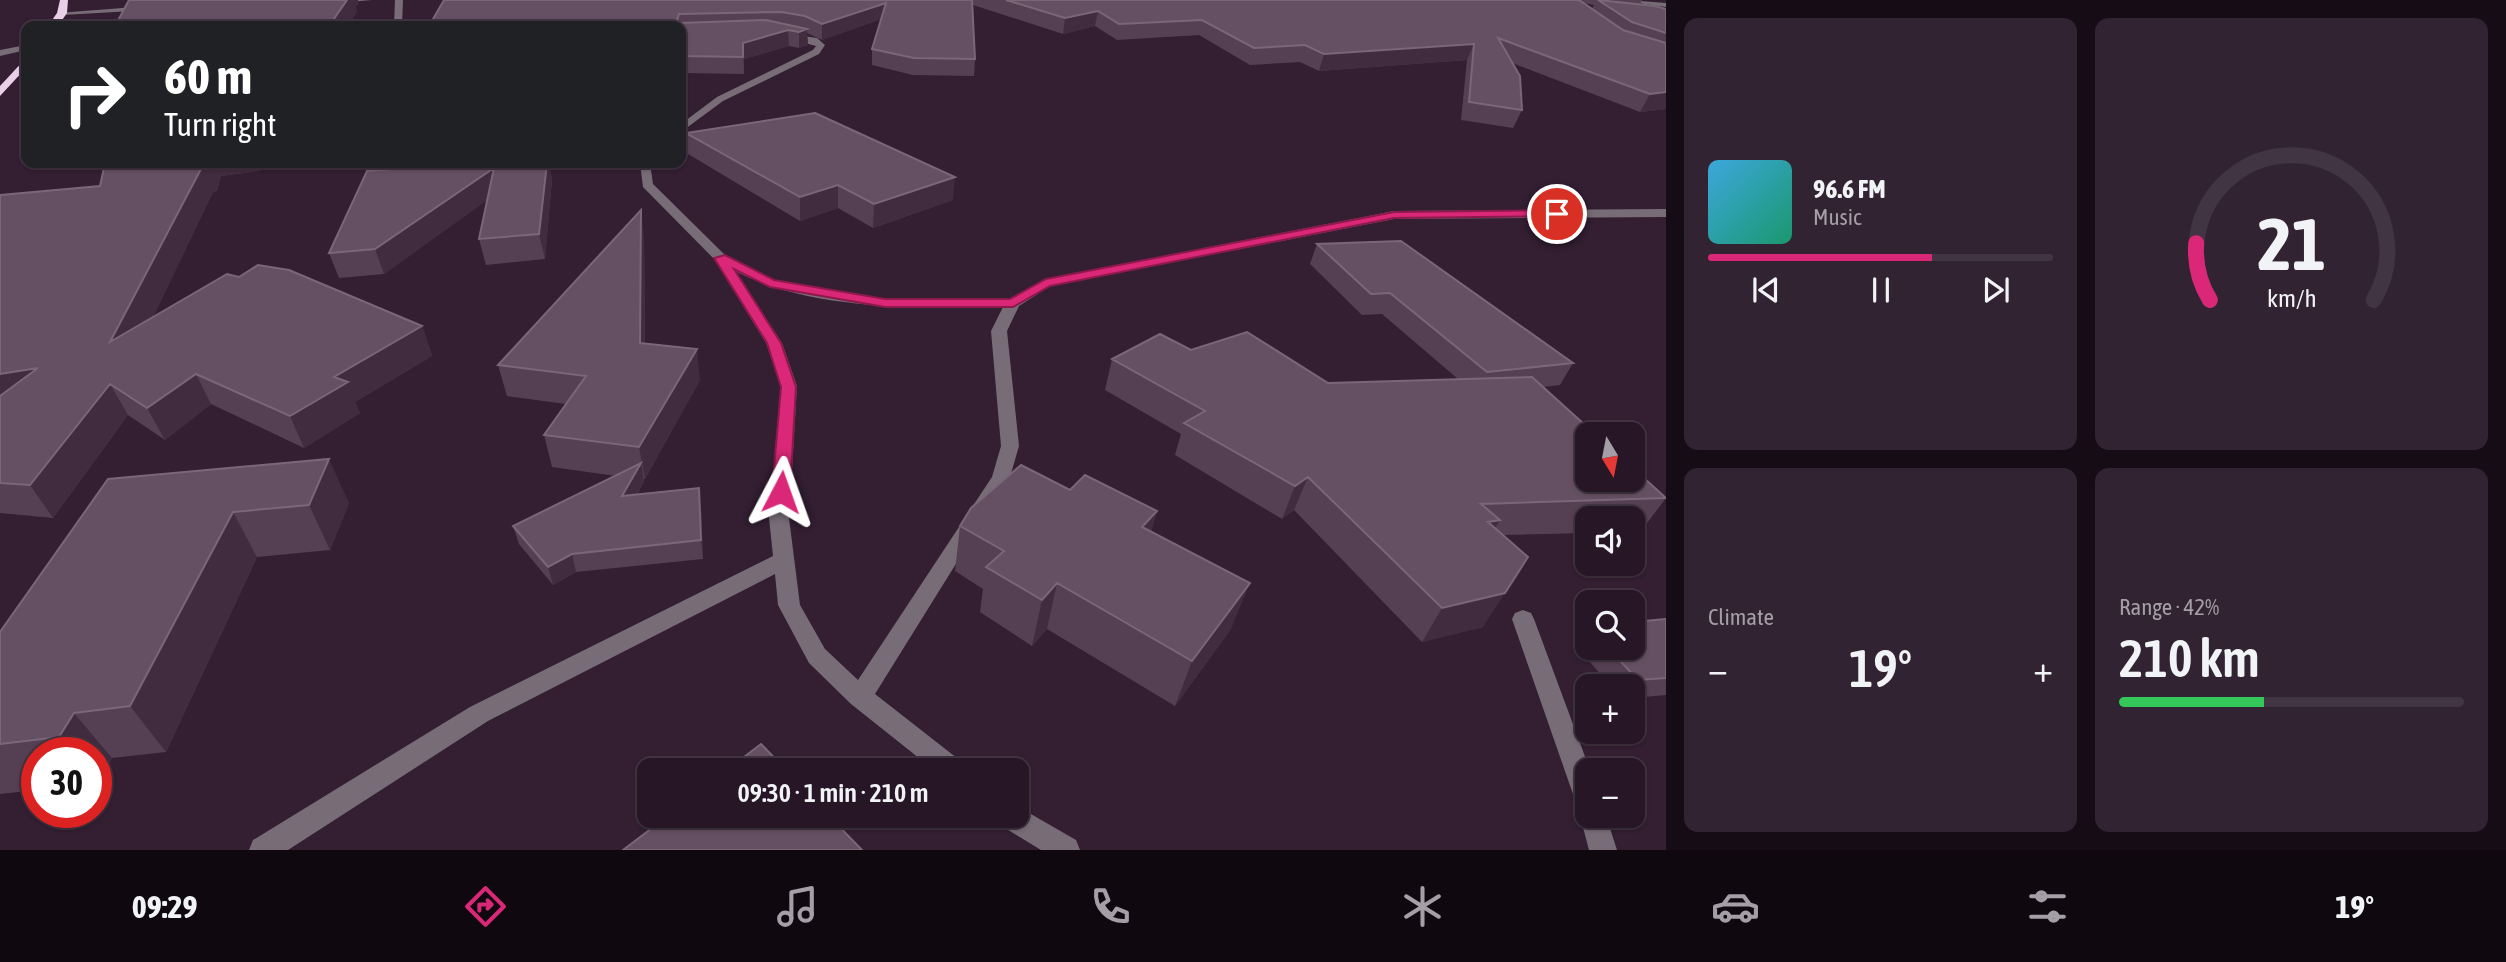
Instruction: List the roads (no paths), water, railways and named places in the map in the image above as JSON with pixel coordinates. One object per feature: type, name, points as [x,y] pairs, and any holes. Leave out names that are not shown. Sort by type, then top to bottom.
[{"type":"highway","points":[[56,21],[62,13],[64,0]]},
{"type":"highway","points":[[0,93],[21,67]]},
{"type":"street","points":[[330,2],[368,0]]},
{"type":"street","points":[[398,21],[399,0]]},
{"type":"street","points":[[1630,0],[1666,5]]},
{"type":"street","points":[[62,13],[158,8]]},
{"type":"street","points":[[686,125],[720,99],[816,52],[821,45],[814,40],[770,33]]},
{"type":"street","points":[[0,53],[21,49]]},
{"type":"street","points":[[645,168],[647,185],[720,258],[774,343],[789,387],[779,518],[789,605],[817,656],[860,697],[938,758]]},
{"type":"street","points":[[860,697],[1001,477],[1010,446],[999,331],[1013,303],[1046,282],[1394,215],[1666,213]]},
{"type":"street","points":[[720,258],[770,283],[885,303],[1013,303]]},
{"type":"street","points":[[263,850],[479,715],[784,560]]},
{"type":"street","points":[[1523,619],[1575,764]]},
{"type":"street","points":[[1029,828],[1066,850]]},
{"type":"street","points":[[1597,828],[1603,850]]}]
